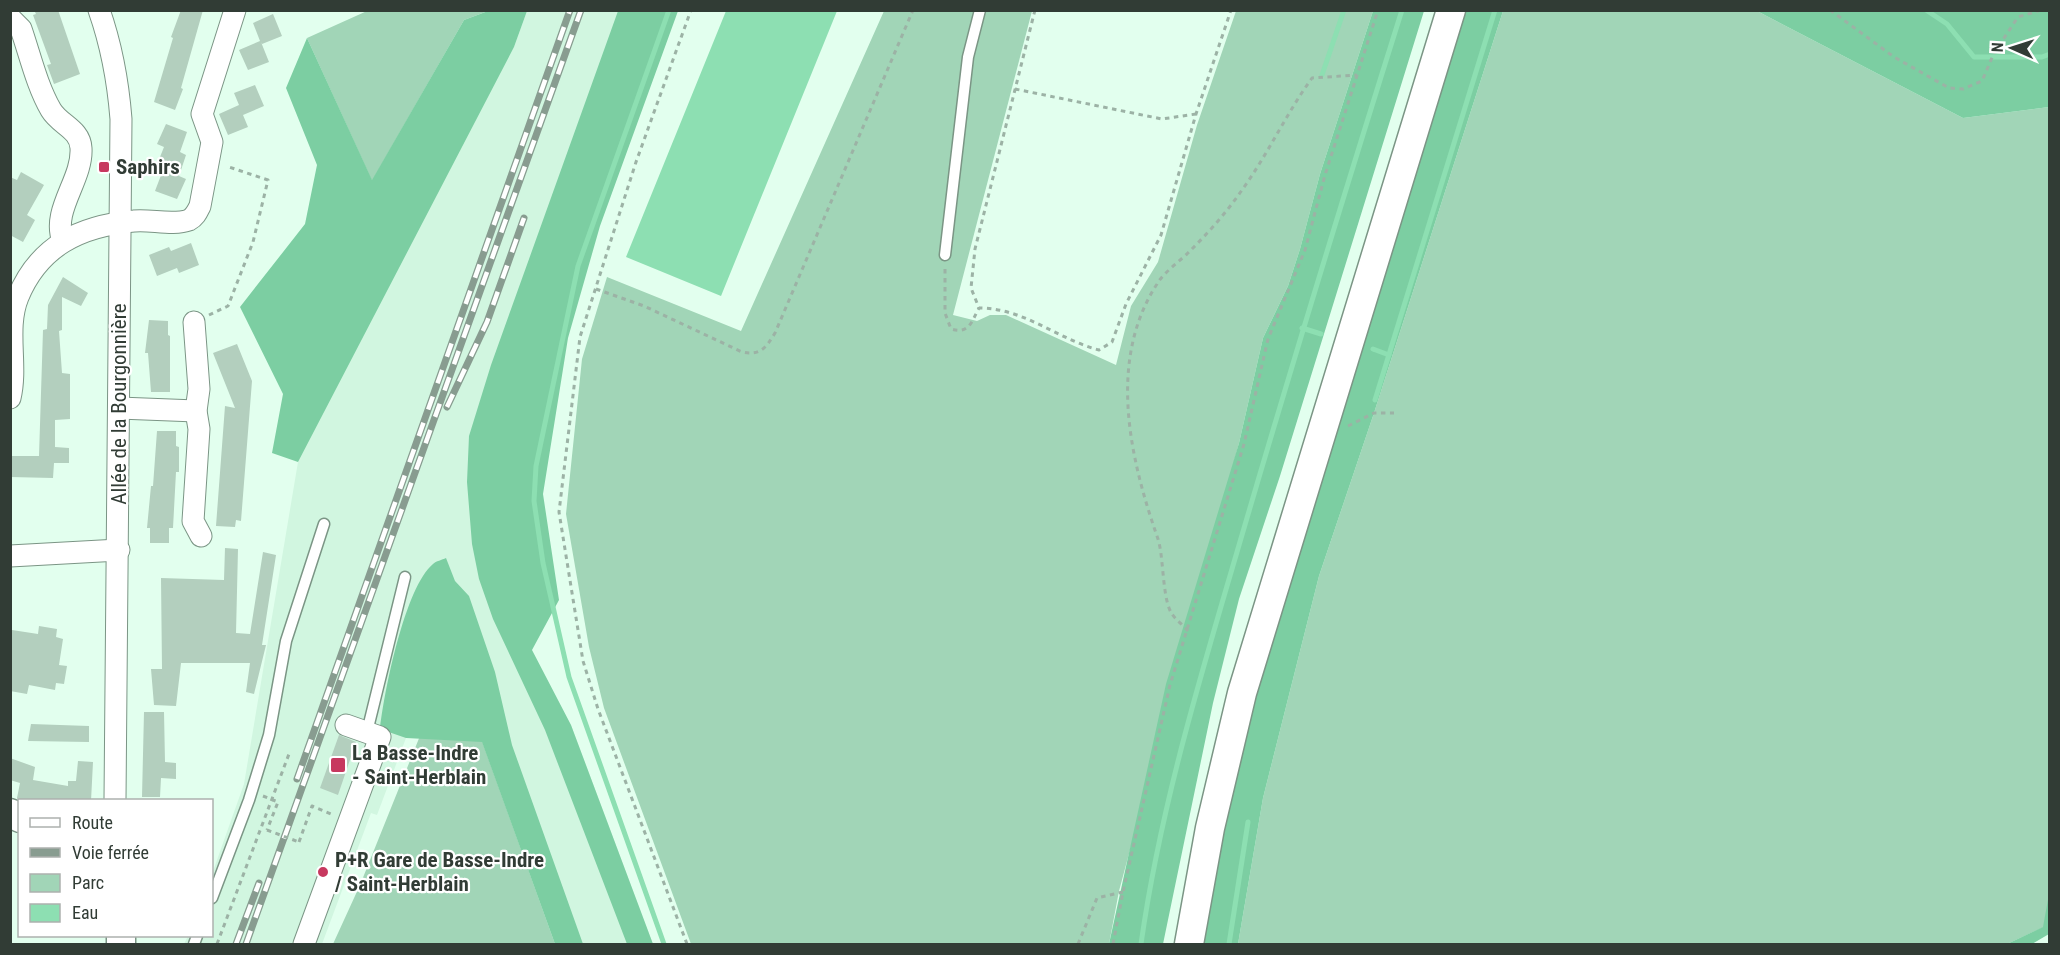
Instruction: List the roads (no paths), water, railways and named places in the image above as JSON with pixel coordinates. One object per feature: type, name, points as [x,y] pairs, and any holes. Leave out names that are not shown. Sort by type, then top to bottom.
[{"type":"main road","points":[[1188,945],[1210,828],[1242,693],[1451,10]]},
{"type":"street","name":"Allée de la Bourgonnière","points":[[99,10],[113,53],[118,83],[119,550],[115,799]]},
{"type":"street","points":[[10,398],[12,326],[18,298],[33,270],[63,241],[82,231],[133,221],[187,221],[196,216],[212,142],[202,114],[235,10]]},
{"type":"street","points":[[10,18],[21,29],[51,110],[61,123],[76,132],[81,147],[80,164],[59,222],[63,241]]},
{"type":"street","points":[[194,322],[199,389],[196,411],[199,461],[193,521],[201,536]]},
{"type":"street","points":[[119,408],[196,411]]},
{"type":"street","points":[[10,556],[119,550]]},
{"type":"street","points":[[304,945],[380,737],[346,725]]},
{"type":"lane","points":[[945,255],[968,57],[980,10]]},
{"type":"lane","points":[[213,895],[273,722],[286,641],[324,524]]},
{"type":"lane","points":[[367,732],[405,577]]},
{"type":"water","points":[[726,11],[837,11],[721,296],[626,257]]},
{"type":"waterway","points":[[664,944],[569,677],[543,563],[534,501],[536,466],[578,266],[669,10]]},
{"type":"waterway","points":[[1322,75],[1344,10]]},
{"type":"waterway","points":[[1141,944],[1159,844],[1195,697],[1297,349],[1402,10]]},
{"type":"waterway","points":[[1375,400],[1495,10]]},
{"type":"waterway","points":[[1926,10],[1947,24],[1974,57],[2042,57],[2050,54]]},
{"type":"waterway","points":[[1302,328],[1321,334]]},
{"type":"waterway","points":[[1373,349],[1389,355]]},
{"type":"waterway","points":[[1229,944],[1248,822]]},
{"type":"railway","points":[[297,779],[570,10]]},
{"type":"railway","points":[[246,944],[581,10]]},
{"type":"railway","points":[[447,407],[487,322],[524,218]]},
{"type":"railway","points":[[236,944],[259,883]]},
{"type":"place","name":"Saphirs","points":[[104,167]]},
{"type":"place","name":"La Basse-Indre - Saint-Herblain","points":[[338,765]]},
{"type":"place","name":"P+R Gare de Basse-Indre / Saint-Herblain","points":[[323,872]]}]
